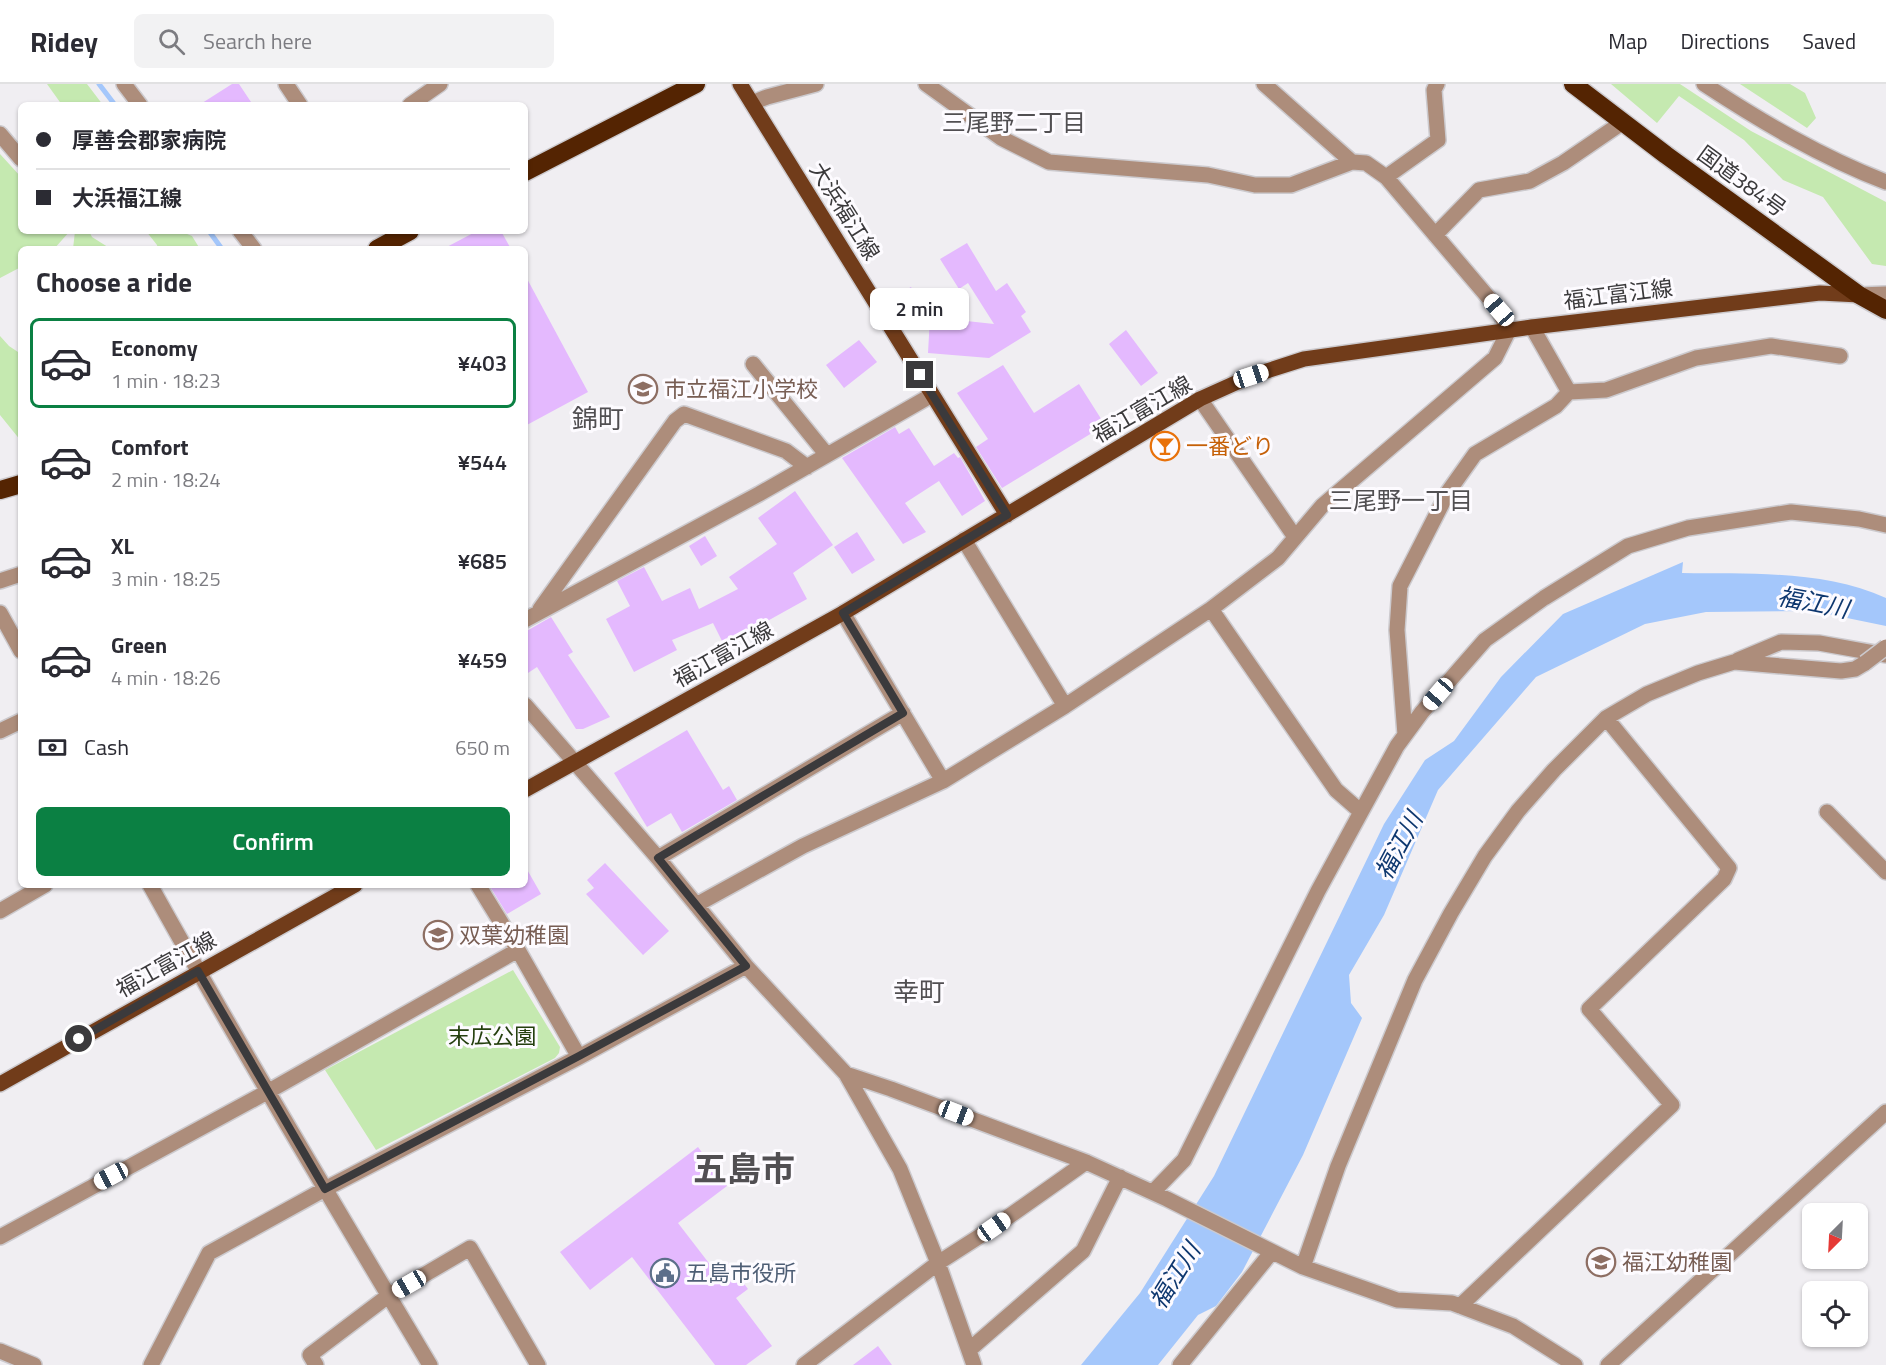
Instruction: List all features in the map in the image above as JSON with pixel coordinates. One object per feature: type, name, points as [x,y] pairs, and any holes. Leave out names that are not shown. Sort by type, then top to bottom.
[{"type":"highway","points":[[528,170],[696,84]]},
{"type":"highway","name":"国道384号","points":[[1573,84],[1666,156],[1859,295],[1886,310]]},
{"type":"highway","points":[[383,240],[401,234]]},
{"type":"highway","points":[[0,490],[18,485]]},
{"type":"main road","name":"大浜福江線","points":[[740,84],[1007,515]]},
{"type":"main road","name":"福江富江線","points":[[528,788],[843,613],[1200,399],[1251,376],[1304,359],[1532,327],[1820,293],[1859,295]]},
{"type":"main road","name":"福江富江線","points":[[0,1084],[350,888]]},
{"type":"street","points":[[124,84],[138,102]]},
{"type":"street","points":[[286,84],[298,102]]},
{"type":"street","points":[[414,102],[440,84]]},
{"type":"street","points":[[752,104],[767,97],[816,84]]},
{"type":"street","points":[[696,905],[803,846],[943,781],[1065,706],[1210,609],[1278,558],[1322,506],[1496,358],[1508,332],[1499,310],[1386,177],[1366,163],[1352,162],[1291,184],[1255,185],[1208,176],[1049,162],[1001,138],[926,84]]},
{"type":"street","points":[[1264,84],[1352,162]]},
{"type":"street","points":[[1386,177],[1438,140],[1434,90],[1437,84]]},
{"type":"street","points":[[1704,84],[1767,124],[1818,152],[1886,182]]},
{"type":"street","points":[[1435,235],[1479,190],[1530,181],[1563,163],[1623,122]]},
{"type":"street","points":[[0,135],[18,156]]},
{"type":"street","points":[[242,234],[252,246]]},
{"type":"street","points":[[1859,295],[1886,294]]},
{"type":"street","points":[[1532,327],[1569,392]]},
{"type":"street","points":[[1405,735],[1397,630],[1400,586],[1448,492],[1475,454],[1556,406],[1569,392],[1606,390],[1696,357],[1770,346],[1840,356]]},
{"type":"street","points":[[753,364],[827,455]]},
{"type":"street","points":[[531,617],[932,395]]},
{"type":"street","points":[[1200,399],[1295,537]]},
{"type":"street","points":[[531,617],[675,421],[684,414],[786,451],[807,466]]},
{"type":"street","points":[[1153,1192],[1184,1160],[1313,901],[1360,812],[1405,735],[1422,712],[1485,640],[1544,598],[1628,546],[1688,528],[1791,513],[1858,519],[1886,525]]},
{"type":"street","points":[[964,540],[1065,706]]},
{"type":"street","points":[[0,581],[18,575]]},
{"type":"street","points":[[1210,609],[1336,790],[1360,812]]},
{"type":"street","points":[[0,613],[18,646]]},
{"type":"street","points":[[843,613],[943,781]]},
{"type":"street","points":[[1303,1268],[1338,1166],[1411,991],[1451,913],[1485,856],[1518,811],[1606,718],[1647,694],[1781,642],[1819,643],[1886,655]]},
{"type":"street","points":[[1734,662],[1841,671],[1856,669],[1886,647]]},
{"type":"street","points":[[528,708],[658,858],[746,966],[846,1074],[900,1169],[938,1263],[972,1358],[1083,1251],[1120,1177]]},
{"type":"street","points":[[658,858],[903,713]]},
{"type":"street","points":[[1460,1306],[1672,1105],[1589,1009],[1724,879],[1729,868],[1606,718]]},
{"type":"street","points":[[0,731],[18,722]]},
{"type":"street","points":[[1827,812],[1886,872]]},
{"type":"street","points":[[0,910],[40,888]]},
{"type":"street","points":[[152,888],[325,1189],[430,1365]]},
{"type":"street","points":[[480,888],[579,1056]]},
{"type":"street","points":[[0,1237],[269,1091],[518,950]]},
{"type":"street","points":[[151,1365],[209,1253],[746,966]]},
{"type":"street","points":[[846,1074],[1086,1162],[1153,1192],[1303,1268],[1397,1300],[1452,1303],[1514,1326],[1575,1365]]},
{"type":"street","points":[[1608,1365],[1886,1112]]},
{"type":"street","points":[[804,1365],[938,1263],[994,1227],[1086,1162]]},
{"type":"street","points":[[316,1365],[310,1355],[388,1296],[470,1248],[538,1365]]},
{"type":"street","points":[[1179,1365],[1271,1252]]},
{"type":"street","points":[[0,1351],[34,1365]]},
{"type":"green space","points":[[47,84],[87,84],[101,102],[60,102]]},
{"type":"green space","points":[[1611,84],[1680,84],[1751,131],[1886,202],[1886,266],[1872,264],[1823,197],[1783,180],[1744,140],[1679,96],[1657,123]]},
{"type":"green space","points":[[1740,84],[1790,84],[1805,93],[1816,118],[1807,128]]},
{"type":"green space","points":[[0,154],[18,174],[18,234],[67,234],[57,246],[18,246],[18,269],[0,278]]},
{"type":"green space","points":[[75,234],[90,234],[106,246],[73,246]]},
{"type":"green space","points":[[148,234],[187,234],[192,236],[198,246],[157,246]]},
{"type":"green space","points":[[0,336],[18,352],[18,437],[0,415]]},
{"type":"green space","name":"末広公園","points":[[513,970],[560,1047],[559,1053],[555,1058],[376,1150],[325,1070]]},
{"type":"water","name":"福江川","points":[[1683,562],[1682,573],[1786,575],[1837,582],[1862,589],[1886,598],[1886,626],[1813,611],[1706,612],[1645,624],[1536,677],[1438,790],[1384,915],[1349,975],[1351,1003],[1362,1018],[1303,1155],[1242,1272],[1216,1306],[1198,1315],[1158,1365],[1081,1365],[1140,1293],[1214,1176],[1384,824],[1425,760],[1454,741],[1501,677],[1563,614]]},
{"type":"building","points":[[232,84],[239,84],[251,102],[204,102]]},
{"type":"building","points":[[471,234],[503,234],[509,246],[449,246]]},
{"type":"building","points":[[967,243],[996,291],[1007,283],[1026,312],[1021,316],[1031,332],[989,358],[928,353],[930,317],[994,324],[968,283],[959,289],[940,259]]},
{"type":"building","points":[[528,281],[588,392],[528,424]]},
{"type":"building","points":[[911,287],[925,311],[908,321],[892,298]]},
{"type":"building","points":[[1126,330],[1158,373],[1141,386],[1109,344]]},
{"type":"building","points":[[859,340],[877,362],[844,388],[826,365]]},
{"type":"building","points":[[1003,365],[1034,413],[1079,384],[1105,425],[1002,488],[976,447],[988,439],[957,393]]},
{"type":"building","points":[[895,427],[899,434],[909,428],[934,466],[954,453],[958,458],[960,457],[985,501],[962,516],[939,481],[905,503],[926,532],[903,544],[842,458]]},
{"type":"building","points":[[795,491],[833,545],[793,573],[807,599],[724,645],[713,623],[672,640],[677,650],[634,672],[606,619],[630,606],[617,581],[644,567],[662,601],[690,588],[699,609],[738,589],[729,577],[777,544],[758,518]]},
{"type":"building","points":[[857,532],[875,560],[852,574],[834,547]]},
{"type":"building","points":[[705,536],[717,556],[701,566],[689,546]]},
{"type":"building","points":[[551,617],[573,652],[568,655],[610,717],[583,729],[576,729],[537,667],[528,673],[528,630]]},
{"type":"building","points":[[687,730],[723,790],[729,786],[737,800],[682,832],[671,813],[647,827],[614,773]]},
{"type":"building","points":[[605,863],[669,931],[643,955],[586,894],[594,888],[587,880]]},
{"type":"building","points":[[528,871],[541,894],[507,914],[491,888],[528,888]]},
{"type":"building","points":[[698,1147],[727,1186],[678,1223],[715,1271],[727,1261],[748,1289],[736,1298],[772,1346],[746,1365],[715,1365],[632,1257],[590,1290],[560,1252]]},
{"type":"building","points":[[878,1346],[892,1365],[853,1365]]},
{"type":"waterway","points":[[99,84],[113,102]]},
{"type":"waterway","points":[[211,234],[220,246]]},
{"type":"place","name":"市立福江小学校","points":[[643,389]]},
{"type":"place","name":"一番どり","points":[[1165,446]]},
{"type":"place","name":"双葉幼稚園","points":[[438,935]]},
{"type":"place","name":"福江幼稚園","points":[[1601,1262]]},
{"type":"place","name":"五島市役所","points":[[665,1273]]},
{"type":"district","name":"三尾野二丁目","points":[[1014,123]]},
{"type":"district","name":"錦町","points":[[598,419]]},
{"type":"district","name":"三尾野一丁目","points":[[1401,501]]},
{"type":"district","name":"幸町","points":[[919,992]]},
{"type":"district","name":"五島市","points":[[744,1169]]},
{"type":"route","points":[[79,1039],[198,971],[325,1189],[746,966],[658,858],[903,713],[843,613],[1007,515],[920,375]]}]
